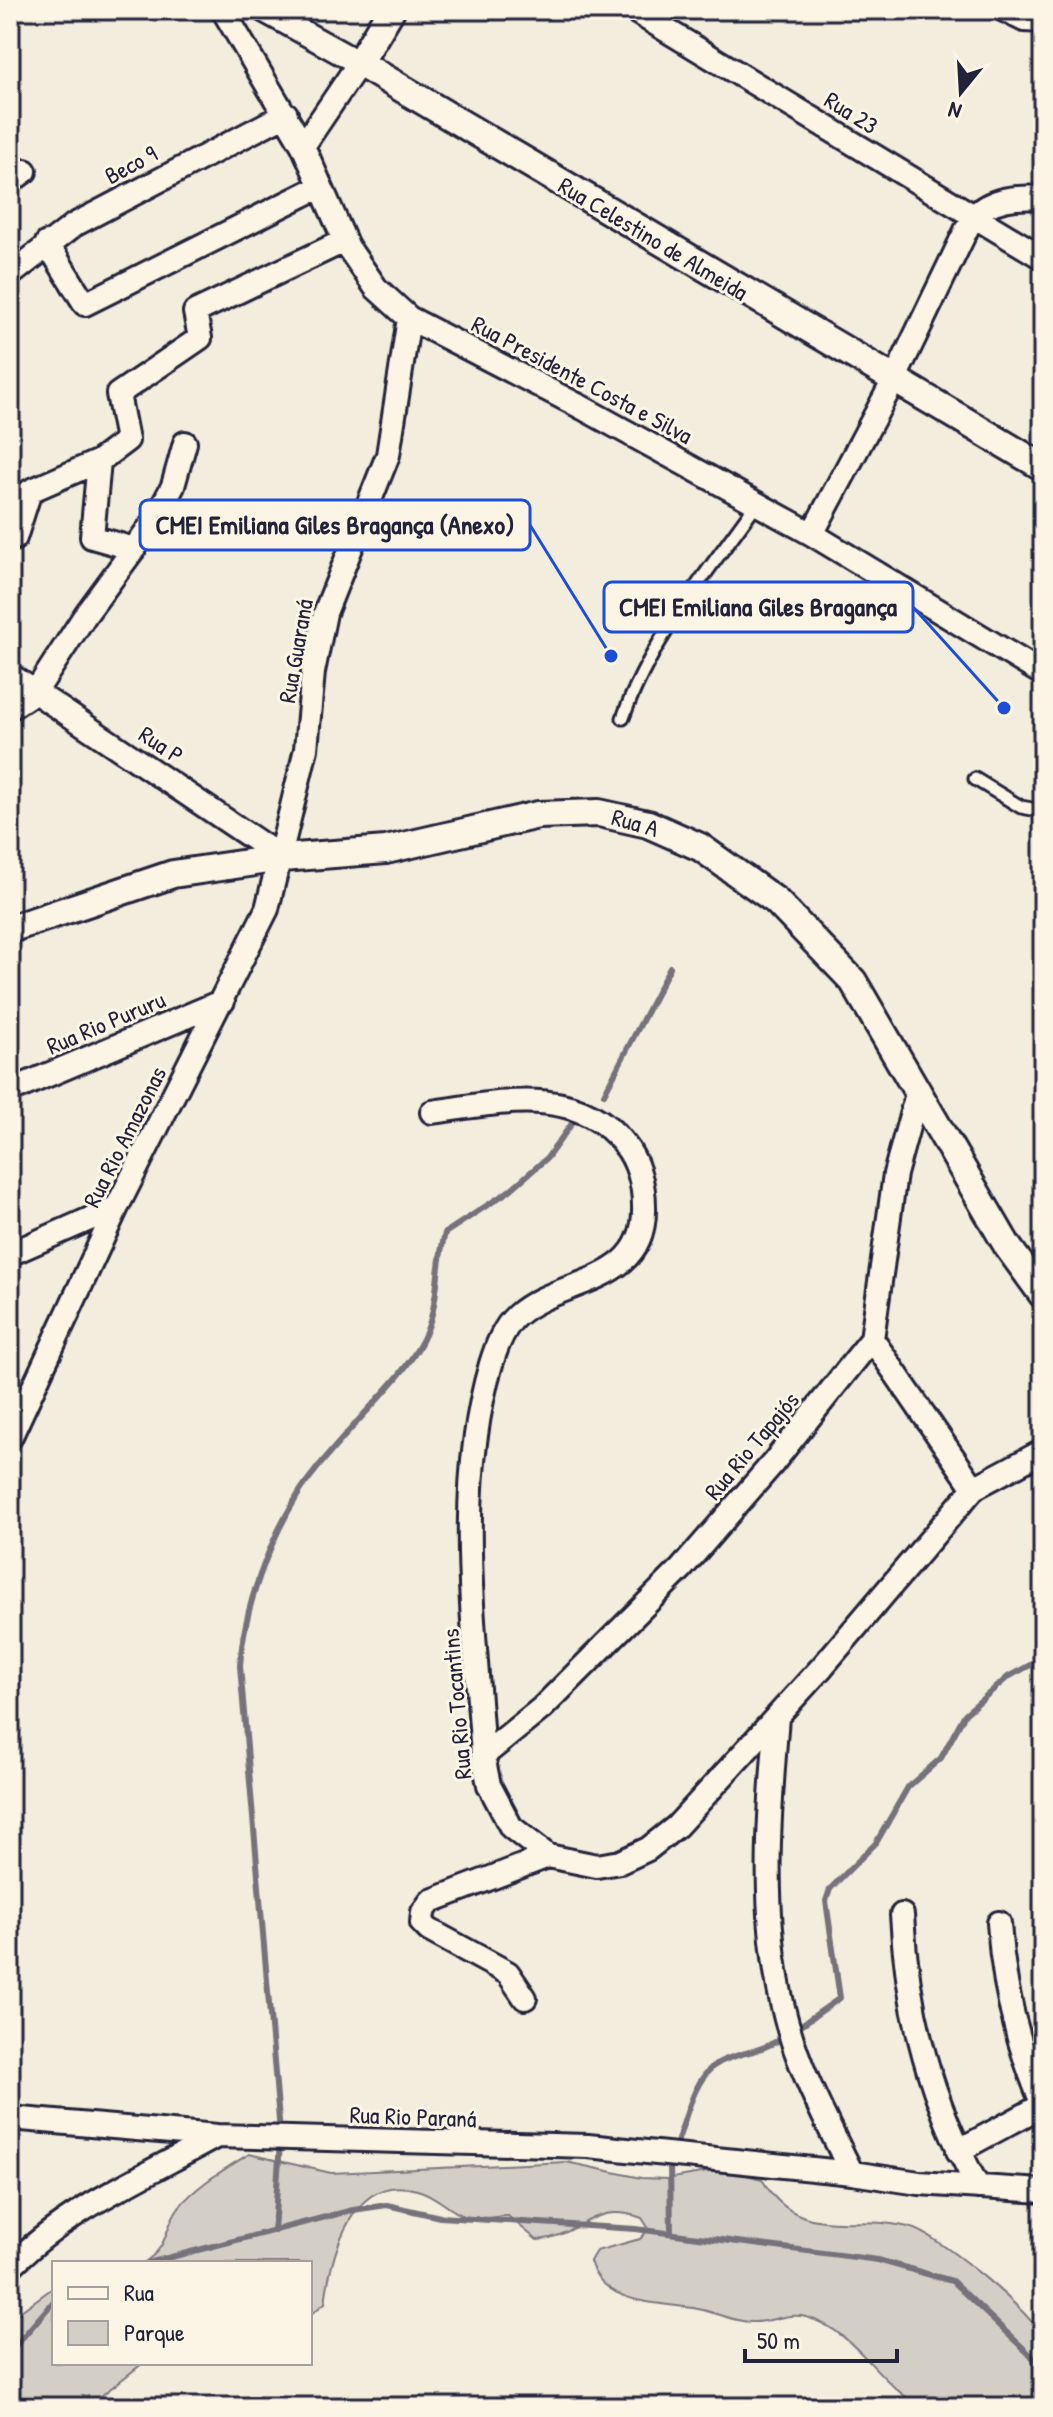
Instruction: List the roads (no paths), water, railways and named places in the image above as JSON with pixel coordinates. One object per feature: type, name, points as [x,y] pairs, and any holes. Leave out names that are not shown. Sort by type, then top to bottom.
[{"type":"street","name":"Rua Presidente Costa e Silva","points":[[223,10],[303,146],[344,241],[376,288],[409,318],[583,408],[812,534],[1043,674]]},
{"type":"street","name":"Rua Celestino de Almeida","points":[[263,10],[359,63],[1043,467]]},
{"type":"street","points":[[303,146],[391,10]]},
{"type":"street","name":"Rua 23","points":[[633,10],[972,218],[1043,258]]},
{"type":"street","points":[[1004,10],[1024,20],[1043,21]]},
{"type":"street","name":"Beco 9","points":[[10,275],[47,243],[131,193],[286,114]]},
{"type":"street","points":[[47,243],[85,304],[319,187]]},
{"type":"street","points":[[812,534],[894,380],[972,218],[981,208],[1003,199],[1043,198]]},
{"type":"street","points":[[15,538],[30,491],[99,461],[127,440],[118,394],[200,338],[195,312],[344,241]]},
{"type":"street","name":"Rua Guaraná","points":[[282,858],[306,749],[313,672],[325,613],[388,455],[409,318]]},
{"type":"street","points":[[10,708],[36,691],[134,549],[173,486],[185,443]]},
{"type":"street","points":[[99,461],[92,537],[134,549]]},
{"type":"street","name":"Rua P","points":[[10,675],[282,858]]},
{"type":"street","name":"Rua A","points":[[10,929],[173,874],[282,858],[386,850],[538,815],[599,813],[648,824],[724,862],[776,901],[853,981],[1008,1247],[1043,1295]]},
{"type":"street","name":"Rua Rio Amazonas","points":[[10,1438],[117,1207],[267,909],[282,858]]},
{"type":"street","name":"Rua Rio Pururu","points":[[10,1091],[223,1001]]},
{"type":"street","points":[[918,1090],[895,1174],[872,1339],[974,1488]]},
{"type":"street","name":"Rua Rio Tocantins","points":[[432,1112],[519,1100],[561,1104],[582,1110],[617,1135],[631,1153],[643,1189],[642,1228],[636,1245],[624,1260],[607,1273],[517,1315],[503,1335],[492,1363],[479,1419],[470,1538],[483,1756],[489,1785],[505,1818],[526,1842],[548,1856],[597,1866],[620,1862],[648,1849],[677,1826],[777,1717],[974,1488],[1043,1451]]},
{"type":"street","points":[[10,1254],[117,1207]]},
{"type":"street","name":"Rua Rio Tapajós","points":[[483,1756],[552,1698],[681,1569],[773,1463],[872,1339]]},
{"type":"street","points":[[777,1717],[769,1806],[768,1904],[782,2005],[802,2067],[852,2173]]},
{"type":"street","points":[[525,1998],[508,1973],[429,1930],[422,1923],[423,1912],[431,1901],[548,1856]]},
{"type":"street","points":[[902,1915],[905,1968],[917,2035],[941,2113],[978,2187]]},
{"type":"street","points":[[958,2151],[1043,2105],[1009,2010],[999,1923]]},
{"type":"street","name":"Rua Rio Paraná","points":[[10,2118],[217,2136],[588,2146],[852,2173],[919,2183],[1043,2191]]},
{"type":"street","points":[[10,2267],[41,2239],[92,2204],[217,2136]]},
{"type":"lane","points":[[623,718],[637,678],[661,638],[756,504]]},
{"type":"lane","points":[[975,779],[1021,807],[1043,811]]},
{"type":"waterway","points":[[604,1094],[670,967]]},
{"type":"waterway","points":[[280,2132],[240,1666],[252,1599],[277,1533],[299,1493],[327,1456],[400,1374],[422,1341],[435,1301],[445,1233],[509,1191],[547,1158],[573,1122]]},
{"type":"waterway","points":[[794,2030],[840,1998],[826,1901],[830,1889],[876,1843],[908,1787],[941,1758],[965,1714],[1008,1677],[1043,1658]]},
{"type":"waterway","points":[[674,2151],[696,2089],[711,2068],[728,2058],[768,2046],[785,2036]]},
{"type":"waterway","points":[[274,2231],[280,2143]]},
{"type":"waterway","points":[[670,2161],[671,2233]]},
{"type":"waterway","points":[[156,2261],[353,2210],[387,2205],[440,2217],[636,2229],[878,2260],[952,2281],[1043,2367]]},
{"type":"waterway","points":[[10,2352],[52,2303]]},
{"type":"place","name":"CMEI Emiliana Giles Bragança (Anexo)","points":[[611,656]]},
{"type":"place","name":"CMEI Emiliana Giles Bragança","points":[[1004,708]]}]
